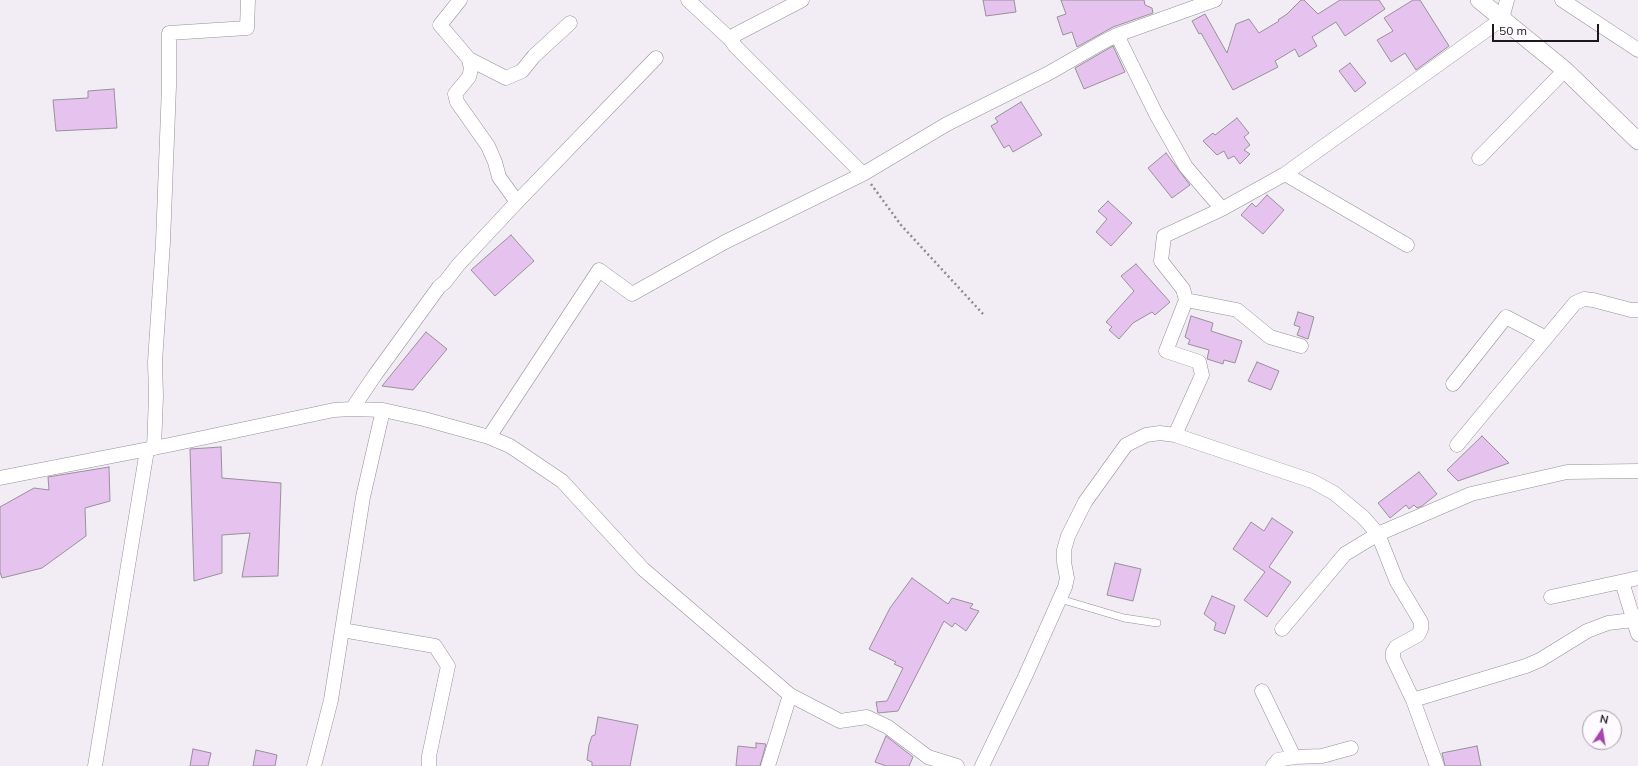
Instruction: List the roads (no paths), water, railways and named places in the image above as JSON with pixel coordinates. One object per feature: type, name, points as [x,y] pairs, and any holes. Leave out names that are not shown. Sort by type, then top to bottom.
[{"type":"street","points":[[95,766],[150,449],[156,396],[155,362],[163,242],[169,86],[169,33],[247,28],[248,0]]},
{"type":"street","points":[[460,0],[440,26],[469,59],[506,78],[522,71],[534,56],[570,23]]},
{"type":"street","points":[[688,0],[729,38],[736,47],[863,174]]},
{"type":"street","points":[[729,38],[802,0]]},
{"type":"street","points":[[489,437],[599,270],[632,294],[725,242],[863,174],[947,124],[1049,73],[1117,35],[1215,0]]},
{"type":"street","points":[[1479,0],[1565,70],[1638,141]]},
{"type":"street","points":[[1175,435],[1202,375],[1199,362],[1166,351],[1186,300],[1183,288],[1161,261],[1164,236],[1222,209],[1285,174],[1502,19],[1507,0]]},
{"type":"street","points":[[1562,0],[1638,50]]},
{"type":"street","points":[[1117,35],[1156,114],[1186,167],[1222,209]]},
{"type":"street","points":[[352,409],[439,287],[517,202],[656,58]]},
{"type":"street","points":[[469,59],[471,69],[469,77],[456,94],[457,102],[488,146],[495,162],[499,177],[517,202]]},
{"type":"street","points":[[1479,158],[1565,70]]},
{"type":"street","points":[[1285,174],[1407,245]]},
{"type":"street","points":[[1457,445],[1575,303],[1584,299],[1593,300],[1631,310],[1638,310]]},
{"type":"street","points":[[1186,300],[1237,310],[1270,337],[1301,346]]},
{"type":"street","points":[[1453,384],[1506,317],[1546,338]]},
{"type":"street","points":[[0,478],[150,449],[334,410],[383,410],[424,419],[489,437],[510,446],[562,482],[643,569],[790,695],[840,721],[867,717],[888,727],[928,757],[957,766]]},
{"type":"street","points":[[314,766],[331,700],[364,497],[383,410]]},
{"type":"street","points":[[982,766],[1024,679],[1060,599],[1067,578],[1064,562],[1064,550],[1068,536],[1090,496],[1126,445],[1146,434],[1160,433],[1175,435],[1312,481],[1334,493],[1363,517],[1378,534],[1398,582],[1421,622],[1421,629],[1418,635],[1396,647],[1393,652],[1393,658],[1413,700],[1437,766]]},
{"type":"street","points":[[1282,629],[1345,554],[1378,534],[1471,494],[1567,472],[1638,471]]},
{"type":"street","points":[[1551,598],[1638,578]]},
{"type":"street","points":[[1622,582],[1638,634]]},
{"type":"street","points":[[1413,700],[1526,666],[1540,660],[1587,631],[1608,623],[1633,620]]},
{"type":"street","points":[[342,630],[435,646],[448,666],[429,756],[429,766]]},
{"type":"street","points":[[1262,690],[1294,757]]},
{"type":"street","points":[[768,766],[790,695]]},
{"type":"street","points":[[1273,766],[1278,760],[1294,757],[1322,756],[1351,748]]},
{"type":"lane","points":[[1060,599],[1124,618],[1157,623]]}]
